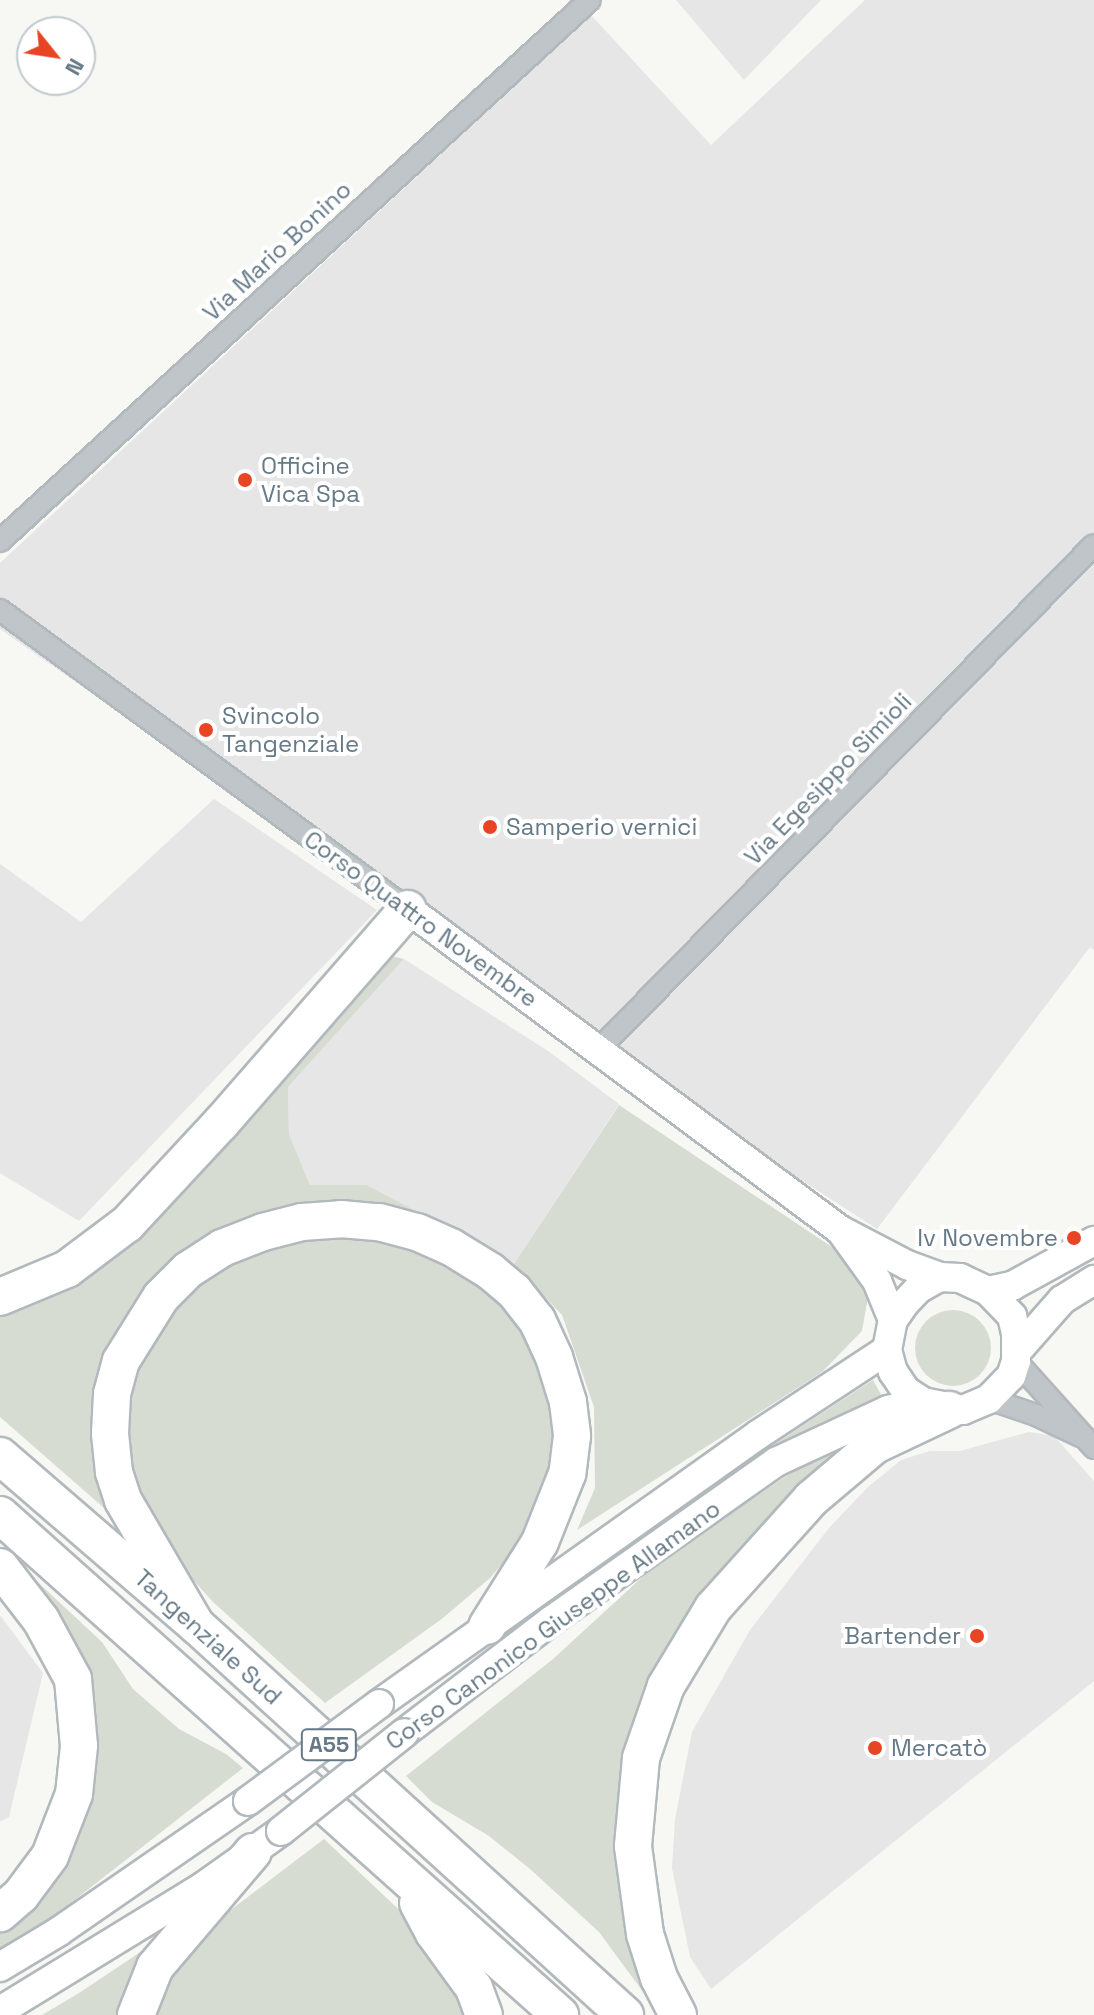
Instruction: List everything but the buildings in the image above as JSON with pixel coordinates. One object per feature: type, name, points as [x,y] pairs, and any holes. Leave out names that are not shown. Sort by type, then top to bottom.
[{"type":"highway","points":[[0,1297],[67,1269],[127,1224],[221,1123],[408,909]]},
{"type":"highway","points":[[196,1625],[123,1500],[114,1472],[110,1433],[112,1394],[121,1361],[161,1297],[188,1270],[222,1248],[263,1232],[302,1222],[341,1219],[379,1222],[417,1232],[451,1247],[490,1271],[514,1291],[537,1320],[554,1357],[568,1402],[572,1436],[567,1474],[540,1542],[487,1626]]},
{"type":"highway","points":[[678,2015],[659,1978],[645,1934],[633,1846],[641,1758],[666,1686],[713,1608],[811,1499],[875,1445],[936,1406]]},
{"type":"highway","name":"Tangenziale Sud","points":[[0,1456],[196,1625],[625,2015]]},
{"type":"highway","name":"Tangenziale Sud","points":[[0,1515],[560,2015]]},
{"type":"highway","points":[[0,1567],[41,1620],[73,1679],[79,1746],[74,1794],[50,1856],[21,1895],[0,1913]]},
{"type":"highway","points":[[136,2015],[155,1967],[267,1842]]},
{"type":"highway","points":[[403,1874],[434,1933],[474,1988],[484,2015]]},
{"type":"main road","name":"Corso Quattro Novembre","points":[[408,909],[840,1230],[874,1245],[907,1265],[940,1277]]},
{"type":"main road","name":"Corso Quattro Novembre","points":[[840,1230],[877,1281],[893,1320]]},
{"type":"main road","points":[[988,1291],[1012,1286],[1094,1241]]},
{"type":"main road","points":[[940,1277],[960,1278],[988,1291],[1012,1316],[1017,1355],[1011,1376],[989,1399],[963,1410],[936,1406],[906,1391],[893,1372],[887,1350],[893,1320],[918,1289],[940,1277]]},
{"type":"main road","points":[[1017,1355],[1062,1300],[1094,1280]]},
{"type":"main road","name":"Corso Canonico Giuseppe Allamano","points":[[0,1967],[58,1932],[248,1801],[487,1626],[759,1434],[887,1350]]},
{"type":"main road","name":"Corso Canonico Giuseppe Allamano","points":[[0,2011],[204,1886],[267,1842],[552,1620],[776,1462],[888,1410],[936,1406]]},
{"type":"street","name":"Via Mario Bonino","points":[[0,541],[590,0]]},
{"type":"street","name":"Via Egesippo Simioli","points":[[599,1049],[1094,545]]},
{"type":"street","name":"Corso Quattro Novembre","points":[[0,610],[408,909]]},
{"type":"street","points":[[1017,1355],[1091,1444]]},
{"type":"street","points":[[989,1399],[1036,1415],[1091,1444]]},
{"type":"shaded area","points":[[676,0],[821,0],[744,80]]},
{"type":"shaded area","points":[[865,0],[1094,0],[1094,950],[1090,947],[877,1229],[599,1049],[0,629],[0,563],[591,15],[711,145]]},
{"type":"shaded area","points":[[214,799],[377,910],[79,1221],[0,1173],[0,864],[81,922]]},
{"type":"shaded area","points":[[392,956],[404,959],[288,1087],[289,1134],[310,1185],[367,1185],[414,1210],[406,1215],[351,1206],[142,1303],[112,1515],[0,1417],[0,1309],[26,1302],[382,961]]},
{"type":"shaded area","points":[[404,959],[548,1051],[619,1104],[514,1264],[367,1185],[310,1185],[289,1134],[288,1087]]},
{"type":"shaded area","points":[[619,1105],[838,1251],[869,1291],[862,1331],[822,1372],[577,1530],[595,1488],[594,1407],[562,1315],[514,1264]]},
{"type":"shaded area","points":[[347,1235],[404,1245],[459,1269],[504,1306],[533,1349],[554,1418],[553,1458],[540,1501],[518,1545],[490,1578],[443,1618],[325,1703],[213,1602],[176,1561],[148,1514],[132,1467],[128,1423],[136,1371],[156,1330],[184,1298],[224,1267],[287,1243]]},
{"type":"shaded area","points":[[946,1310],[960,1310],[974,1316],[985,1327],[991,1348],[988,1363],[980,1375],[960,1386],[946,1386],[932,1380],[921,1369],[915,1355],[915,1341],[921,1327],[932,1316]]},
{"type":"shaded area","points":[[873,1380],[884,1400],[822,1422],[721,1483],[715,1483]]},
{"type":"shaded area","points":[[1029,1432],[1054,1436],[1094,1481],[1094,1681],[711,1989],[690,1957],[672,1868],[675,1819],[692,1732],[750,1630],[829,1528],[867,1488],[901,1460],[930,1451],[960,1451]]},
{"type":"shaded area","points":[[834,1449],[837,1458],[634,1744],[657,2011],[599,1932],[530,1869],[489,1836],[432,1802],[406,1776],[553,1659],[650,1570],[792,1472]]},
{"type":"shaded area","points":[[28,1573],[102,1642],[133,1689],[179,1729],[226,1754],[243,1768],[53,1917],[0,1952],[0,1931],[27,1908],[88,1773]]},
{"type":"shaded area","points":[[0,1615],[43,1673],[9,1817],[0,1822]]},
{"type":"shaded area","points":[[324,1839],[412,1922],[454,1984],[466,2015],[155,2015],[164,1990],[186,1954],[220,1918]]},
{"type":"shaded area","points":[[172,1931],[125,2015],[42,2015],[79,1993]]},
{"type":"place","name":"Officine Vica Spa","points":[[245,480]]},
{"type":"place","name":"Svincolo Tangenziale","points":[[206,730]]},
{"type":"place","name":"Samperio vernici","points":[[490,827]]},
{"type":"place","name":"Iv Novembre","points":[[1074,1238]]},
{"type":"place","name":"Bartender","points":[[977,1636]]},
{"type":"place","name":"Mercatò","points":[[875,1748]]}]
